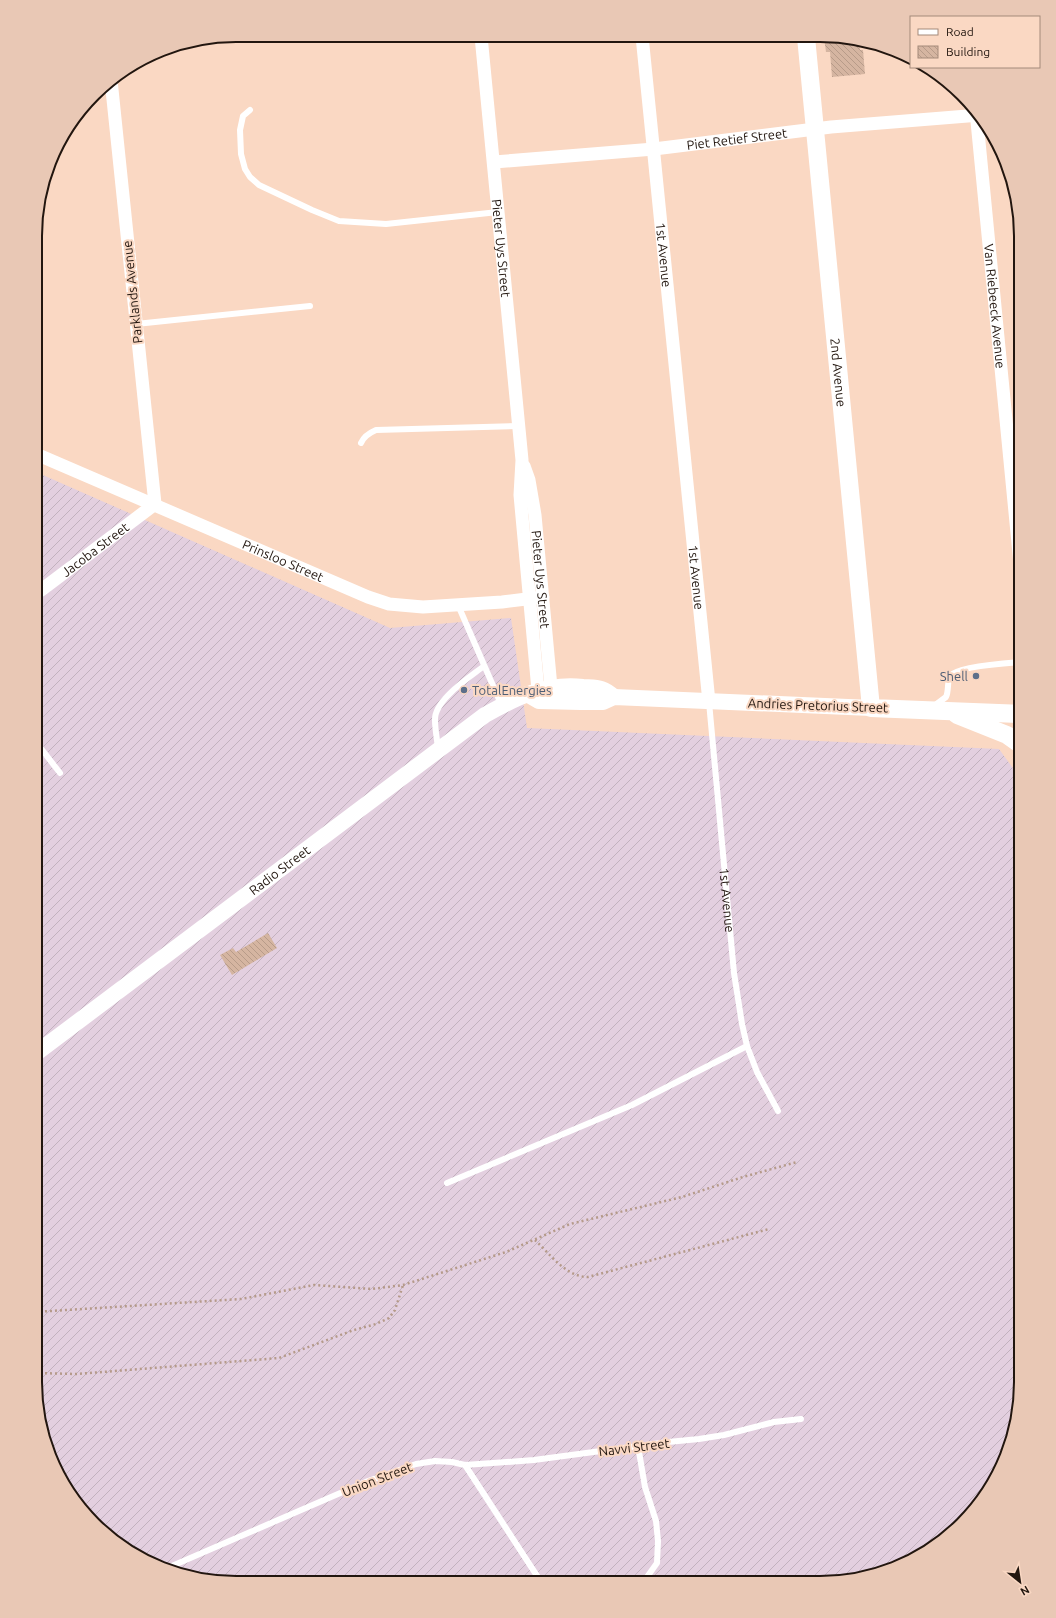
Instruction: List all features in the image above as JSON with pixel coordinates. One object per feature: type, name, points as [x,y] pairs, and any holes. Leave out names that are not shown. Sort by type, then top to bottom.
[{"type":"main road","name":"2nd Avenue","points":[[806,42],[871,708]]},
{"type":"main road","name":"Andries Pretorius Street","points":[[871,708],[1014,714]]},
{"type":"main road","points":[[948,710],[965,720],[1007,735],[1014,740]]},
{"type":"street","name":"Pieter Uys Street","points":[[482,42],[522,460],[520,495],[529,598],[542,695]]},
{"type":"street","name":"1st Avenue","points":[[643,42],[709,702]]},
{"type":"street","name":"Parklands Avenue","points":[[112,87],[155,504]]},
{"type":"street","name":"Piet Retief Street","points":[[494,162],[654,149],[815,129],[971,115]]},
{"type":"street","name":"Van Riebeeck Avenue","points":[[979,125],[1014,499]]},
{"type":"street","name":"Prinsloo Street","points":[[42,457],[368,597],[389,604],[406,607],[423,607],[502,602],[543,597]]},
{"type":"street","name":"Pieter Uys Street","points":[[522,460],[529,480],[535,515],[543,597],[542,695]]},
{"type":"street","name":"Jacoba Street","points":[[42,589],[155,504]]},
{"type":"street","name":"Andries Pretorius Street","points":[[542,695],[603,702],[614,697],[871,708]]},
{"type":"street","name":"Radio Street","points":[[42,1049],[485,715],[502,706],[542,695]]},
{"type":"lane","points":[[250,110],[243,116],[240,130],[241,154],[245,169],[250,177],[264,187],[312,210],[339,221],[386,224],[498,212]]},
{"type":"lane","points":[[136,324],[310,306]]},
{"type":"lane","points":[[361,443],[363,438],[370,432],[376,430],[519,426]]},
{"type":"lane","points":[[458,605],[502,706]]},
{"type":"lane","points":[[928,710],[946,697],[950,677],[955,672],[968,668],[1014,663]]},
{"type":"lane","points":[[439,750],[434,719],[438,708],[446,697],[484,666]]},
{"type":"lane","name":"1st Avenue","points":[[709,702],[734,973],[742,1024],[747,1046],[757,1072],[778,1111]]},
{"type":"lane","points":[[42,750],[60,773]]},
{"type":"lane","points":[[447,1183],[632,1105],[747,1046]]},
{"type":"lane","name":"Navvi Street","points":[[465,1465],[534,1460],[638,1446],[699,1440],[774,1422],[801,1419]]},
{"type":"lane","points":[[638,1446],[646,1487],[656,1521],[658,1541],[657,1563],[648,1576]]},
{"type":"lane","name":"Union Street","points":[[173,1566],[291,1513],[395,1470],[416,1464],[435,1461],[452,1462],[465,1465]]},
{"type":"lane","points":[[465,1465],[537,1576]]},
{"type":"path","points":[[42,1312],[241,1300],[314,1285],[372,1289],[403,1285],[506,1252],[570,1224],[682,1197],[743,1177],[797,1162]]},
{"type":"path","points":[[535,1240],[567,1271],[580,1277],[588,1277],[769,1229]]},
{"type":"path","points":[[42,1373],[77,1374],[279,1358],[354,1330],[386,1320],[395,1310],[403,1285]]},
{"type":"shaded area","points":[[42,475],[390,628],[511,618],[527,728],[999,749],[1014,769],[1014,1394],[1004,1444],[994,1468],[974,1500],[948,1528],[917,1550],[882,1566],[832,1576],[224,1576],[174,1566],[150,1556],[118,1536],[90,1510],[68,1479],[52,1444],[42,1394]]},
{"type":"building","points":[[825,42],[860,46],[860,50],[863,50],[865,74],[832,77],[830,52],[826,52]]},
{"type":"building","points":[[268,933],[277,948],[232,975],[220,955],[233,948],[236,952]]},
{"type":"place","name":"Shell","points":[[976,676]]},
{"type":"place","name":"TotalEnergies","points":[[464,690]]}]
